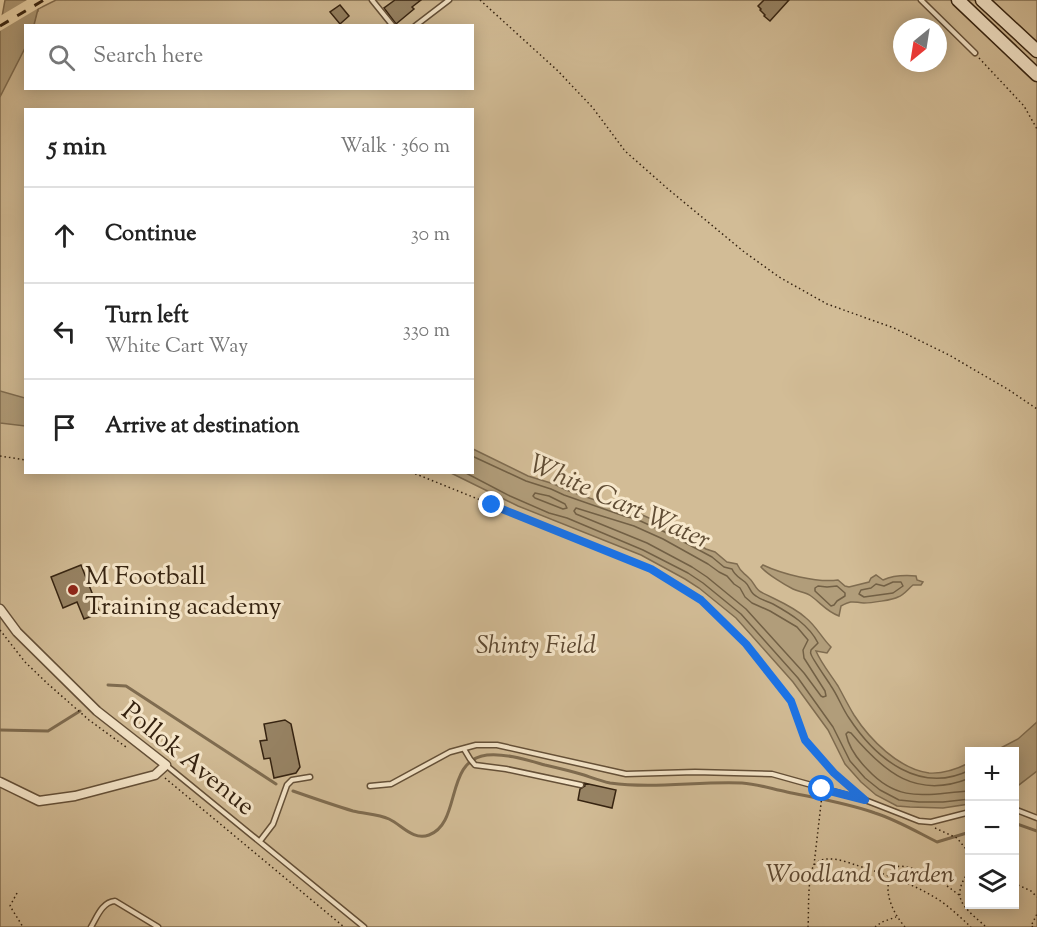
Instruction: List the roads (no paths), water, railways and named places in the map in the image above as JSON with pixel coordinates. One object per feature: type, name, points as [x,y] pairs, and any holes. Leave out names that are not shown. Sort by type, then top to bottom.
[{"type":"main road","points":[[958,0],[1037,75]]},
{"type":"main road","points":[[981,0],[1037,51]]},
{"type":"street","name":"Pollok Avenue","points":[[0,609],[17,632],[97,711],[166,765]]},
{"type":"street","points":[[0,782],[39,801],[75,796],[155,775],[166,765]]},
{"type":"lane","points":[[372,0],[391,24]]},
{"type":"lane","points":[[418,24],[449,0]]},
{"type":"lane","points":[[921,0],[975,53]]},
{"type":"lane","points":[[370,786],[391,784],[443,756],[464,748],[476,745],[497,745],[626,774],[694,772],[772,774],[865,800],[919,821],[927,822],[965,813]]},
{"type":"lane","points":[[464,748],[475,765],[506,769],[581,785]]},
{"type":"lane","name":"Pollok Avenue","points":[[166,765],[364,927]]},
{"type":"lane","points":[[260,841],[273,824],[287,784],[292,780],[310,777]]},
{"type":"lane","points":[[1019,811],[1037,818]]},
{"type":"lane","points":[[91,927],[105,904],[110,901],[115,901],[158,927]]},
{"type":"water","points":[[5,0],[39,0],[34,24],[24,24],[24,50],[0,97],[0,28]]},
{"type":"water","points":[[0,391],[24,398],[24,426],[0,423]]},
{"type":"water","points":[[474,449],[528,476],[638,513],[715,552],[727,562],[737,564],[759,591],[801,614],[831,647],[827,653],[816,651],[861,725],[886,752],[907,766],[929,773],[950,771],[965,765],[965,805],[943,808],[897,806],[876,795],[845,764],[828,730],[793,682],[736,618],[699,588],[641,555],[518,506],[453,474],[474,474]]},
{"type":"water","points":[[763,565],[800,577],[838,580],[849,587],[869,582],[876,575],[883,580],[899,576],[916,576],[917,580],[923,582],[921,585],[913,585],[895,598],[848,603],[841,606],[839,616],[827,610],[809,595],[793,589],[767,573],[761,567]]},
{"type":"water","points":[[1037,722],[1037,771],[1019,785],[1019,747],[1003,747],[1018,739]]},
{"type":"waterway","points":[[108,685],[126,686],[276,784]]},
{"type":"waterway","points":[[0,730],[48,731],[80,711]]},
{"type":"waterway","points":[[293,791],[353,811],[385,817],[418,836],[429,835],[439,828],[446,818],[458,779],[464,768],[474,759],[487,755],[501,755],[610,783],[627,785],[726,783],[759,785],[864,809],[891,819],[937,842],[965,834]]},
{"type":"waterway","points":[[1019,825],[1037,831]]},
{"type":"railway","points":[[0,26],[44,0]]},
{"type":"place","name":"M Football Training academy","points":[[73,590]]},
{"type":"water label","name":"White Cart Water","points":[[620,501]]},
{"type":"park label","name":"Shinty Field","points":[[536,644]]},
{"type":"park label","name":"Woodland Garden","points":[[860,873]]}]
